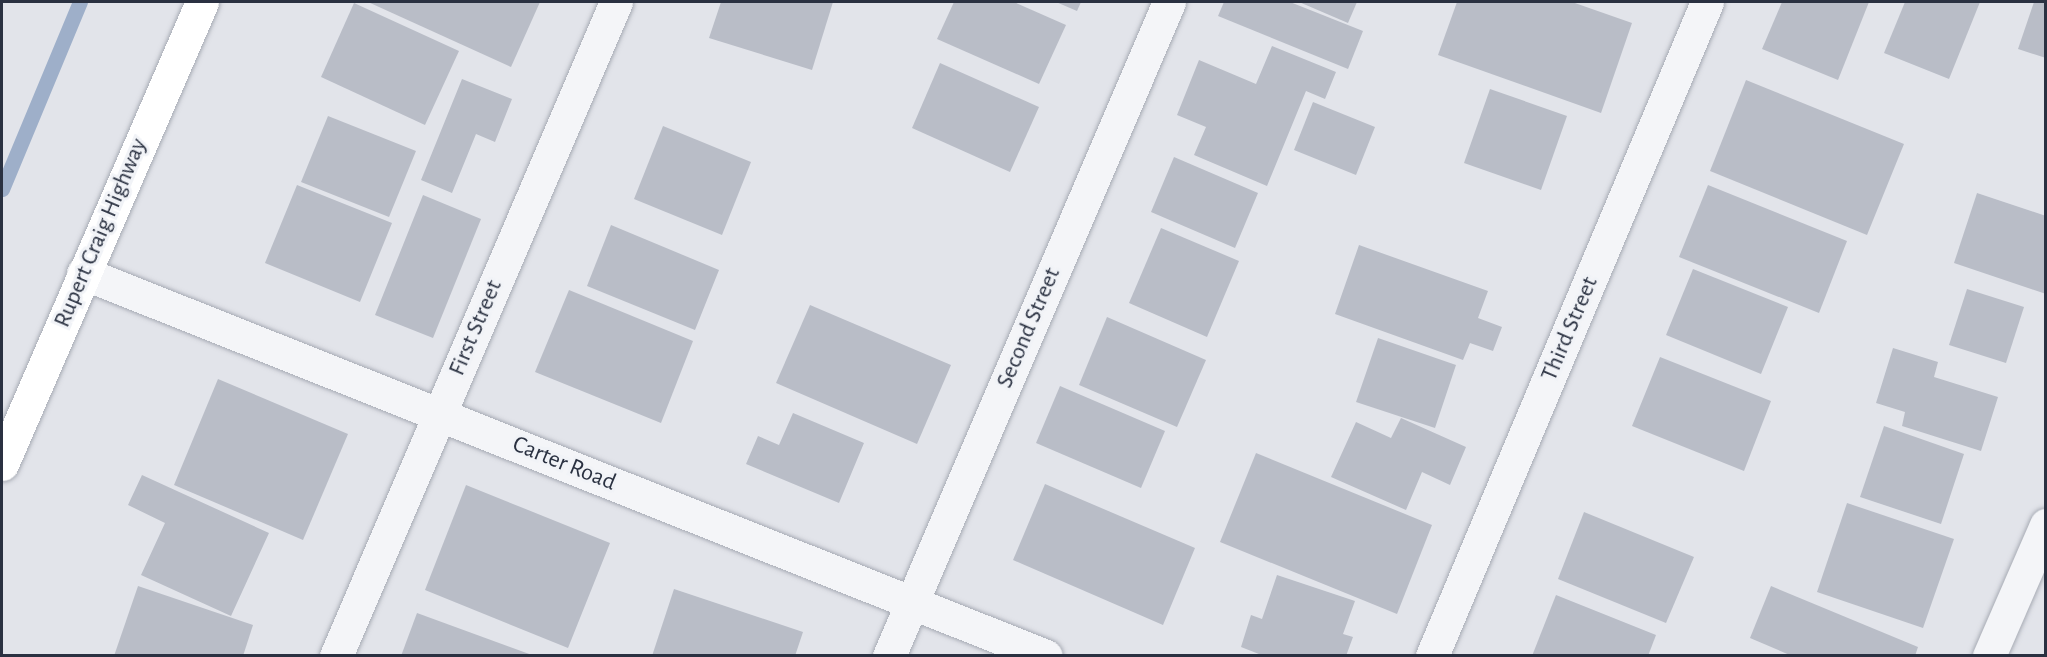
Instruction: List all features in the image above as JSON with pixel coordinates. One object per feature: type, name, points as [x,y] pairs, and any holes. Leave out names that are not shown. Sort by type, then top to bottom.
[{"type":"main road","name":"Rupert Craig Highway","points":[[2,464],[202,2]]},
{"type":"street","name":"First Street","points":[[336,656],[616,2]]},
{"type":"street","name":"Second Street","points":[[889,656],[1169,2]]},
{"type":"street","name":"Third Street","points":[[1432,656],[1707,2]]},
{"type":"street","name":"Carter Road","points":[[83,273],[1046,656]]},
{"type":"street","points":[[1989,656],[2046,525]]},
{"type":"building","points":[[368,2],[540,2],[511,67]]},
{"type":"building","points":[[721,2],[833,2],[812,70],[709,38]]},
{"type":"building","points":[[954,2],[1014,2],[1066,25],[1039,84],[937,39]]},
{"type":"building","points":[[1056,2],[1081,2],[1077,11]]},
{"type":"building","points":[[1224,2],[1290,2],[1363,31],[1348,69],[1218,16]]},
{"type":"building","points":[[1299,2],[1357,2],[1348,23]]},
{"type":"building","points":[[1457,2],[1572,2],[1632,23],[1601,113],[1438,55]]},
{"type":"building","points":[[1782,2],[1869,2],[1838,80],[1762,49]]},
{"type":"building","points":[[1905,2],[1980,2],[1949,79],[1884,53]]},
{"type":"building","points":[[2034,2],[2046,2],[2046,58],[2018,49]]},
{"type":"building","points":[[354,3],[459,51],[425,125],[321,77]]},
{"type":"building","points":[[1272,46],[1336,72],[1325,99],[1306,91],[1267,186],[1194,155],[1206,127],[1177,115],[1199,60],[1256,84]]},
{"type":"building","points":[[940,63],[1039,107],[1010,172],[912,128]]},
{"type":"building","points":[[462,79],[512,99],[495,142],[476,134],[452,193],[421,180]]},
{"type":"building","points":[[1746,80],[1904,144],[1867,235],[1710,171]]},
{"type":"building","points":[[1490,89],[1567,116],[1541,190],[1464,163]]},
{"type":"building","points":[[1313,102],[1375,127],[1356,175],[1294,150]]},
{"type":"building","points":[[328,116],[416,151],[389,217],[301,182]]},
{"type":"building","points":[[663,126],[751,162],[722,235],[634,199]]},
{"type":"building","points":[[1174,157],[1258,193],[1235,248],[1151,212]]},
{"type":"building","points":[[297,185],[392,223],[360,302],[265,263]]},
{"type":"building","points":[[1708,185],[1847,241],[1819,313],[1679,257]]},
{"type":"building","points":[[1977,193],[2046,216],[2046,294],[1954,263]]},
{"type":"building","points":[[423,195],[481,219],[433,338],[375,315]]},
{"type":"building","points":[[611,225],[719,270],[695,330],[587,286]]},
{"type":"building","points":[[1161,228],[1239,261],[1207,337],[1129,303]]},
{"type":"building","points":[[1359,245],[1488,291],[1478,318],[1502,327],[1493,351],[1470,343],[1463,360],[1335,314]]},
{"type":"building","points":[[1693,269],[1788,307],[1761,374],[1666,335]]},
{"type":"building","points":[[1967,289],[2024,307],[2006,363],[1949,345]]},
{"type":"building","points":[[569,290],[693,341],[661,423],[535,372]]},
{"type":"building","points":[[810,305],[951,365],[917,444],[776,383]]},
{"type":"building","points":[[1107,317],[1206,360],[1177,427],[1079,385]]},
{"type":"building","points":[[1378,338],[1456,365],[1435,428],[1356,402]]},
{"type":"building","points":[[1893,348],[1938,362],[1934,377],[1998,397],[1981,451],[1902,426],[1905,412],[1876,403]]},
{"type":"building","points":[[1660,357],[1771,401],[1744,471],[1632,426]]},
{"type":"building","points":[[218,379],[348,434],[303,540],[174,485]]},
{"type":"building","points":[[1060,386],[1165,431],[1141,488],[1036,443]]},
{"type":"building","points":[[793,413],[864,443],[839,503],[746,464],[758,436],[779,445]]},
{"type":"building","points":[[1401,418],[1466,447],[1450,485],[1422,472],[1406,510],[1331,477],[1356,422],[1391,438]]},
{"type":"building","points":[[1884,426],[1964,454],[1941,524],[1860,497]]},
{"type":"building","points":[[1256,453],[1432,525],[1397,614],[1220,542]]},
{"type":"building","points":[[142,475],[269,533],[231,616],[141,575],[165,523],[128,505]]},
{"type":"building","points":[[1045,484],[1195,548],[1163,625],[1013,560]]},
{"type":"building","points":[[466,485],[610,543],[568,648],[425,590]]},
{"type":"building","points":[[1847,503],[1954,539],[1923,628],[1817,592]]},
{"type":"building","points":[[1584,512],[1694,557],[1666,623],[1558,579]]},
{"type":"building","points":[[1277,575],[1355,601],[1343,634],[1353,637],[1346,656],[1264,656],[1241,647],[1251,615],[1262,619]]},
{"type":"building","points":[[138,586],[253,625],[243,656],[114,656]]},
{"type":"building","points":[[1771,586],[1918,647],[1915,656],[1792,656],[1750,638]]},
{"type":"building","points":[[674,589],[803,632],[795,656],[652,656]]},
{"type":"building","points":[[1556,595],[1656,635],[1648,656],[1532,656]]},
{"type":"building","points":[[417,613],[532,655],[532,656],[401,656]]},
{"type":"waterway","points":[[2,189],[80,2]]}]
